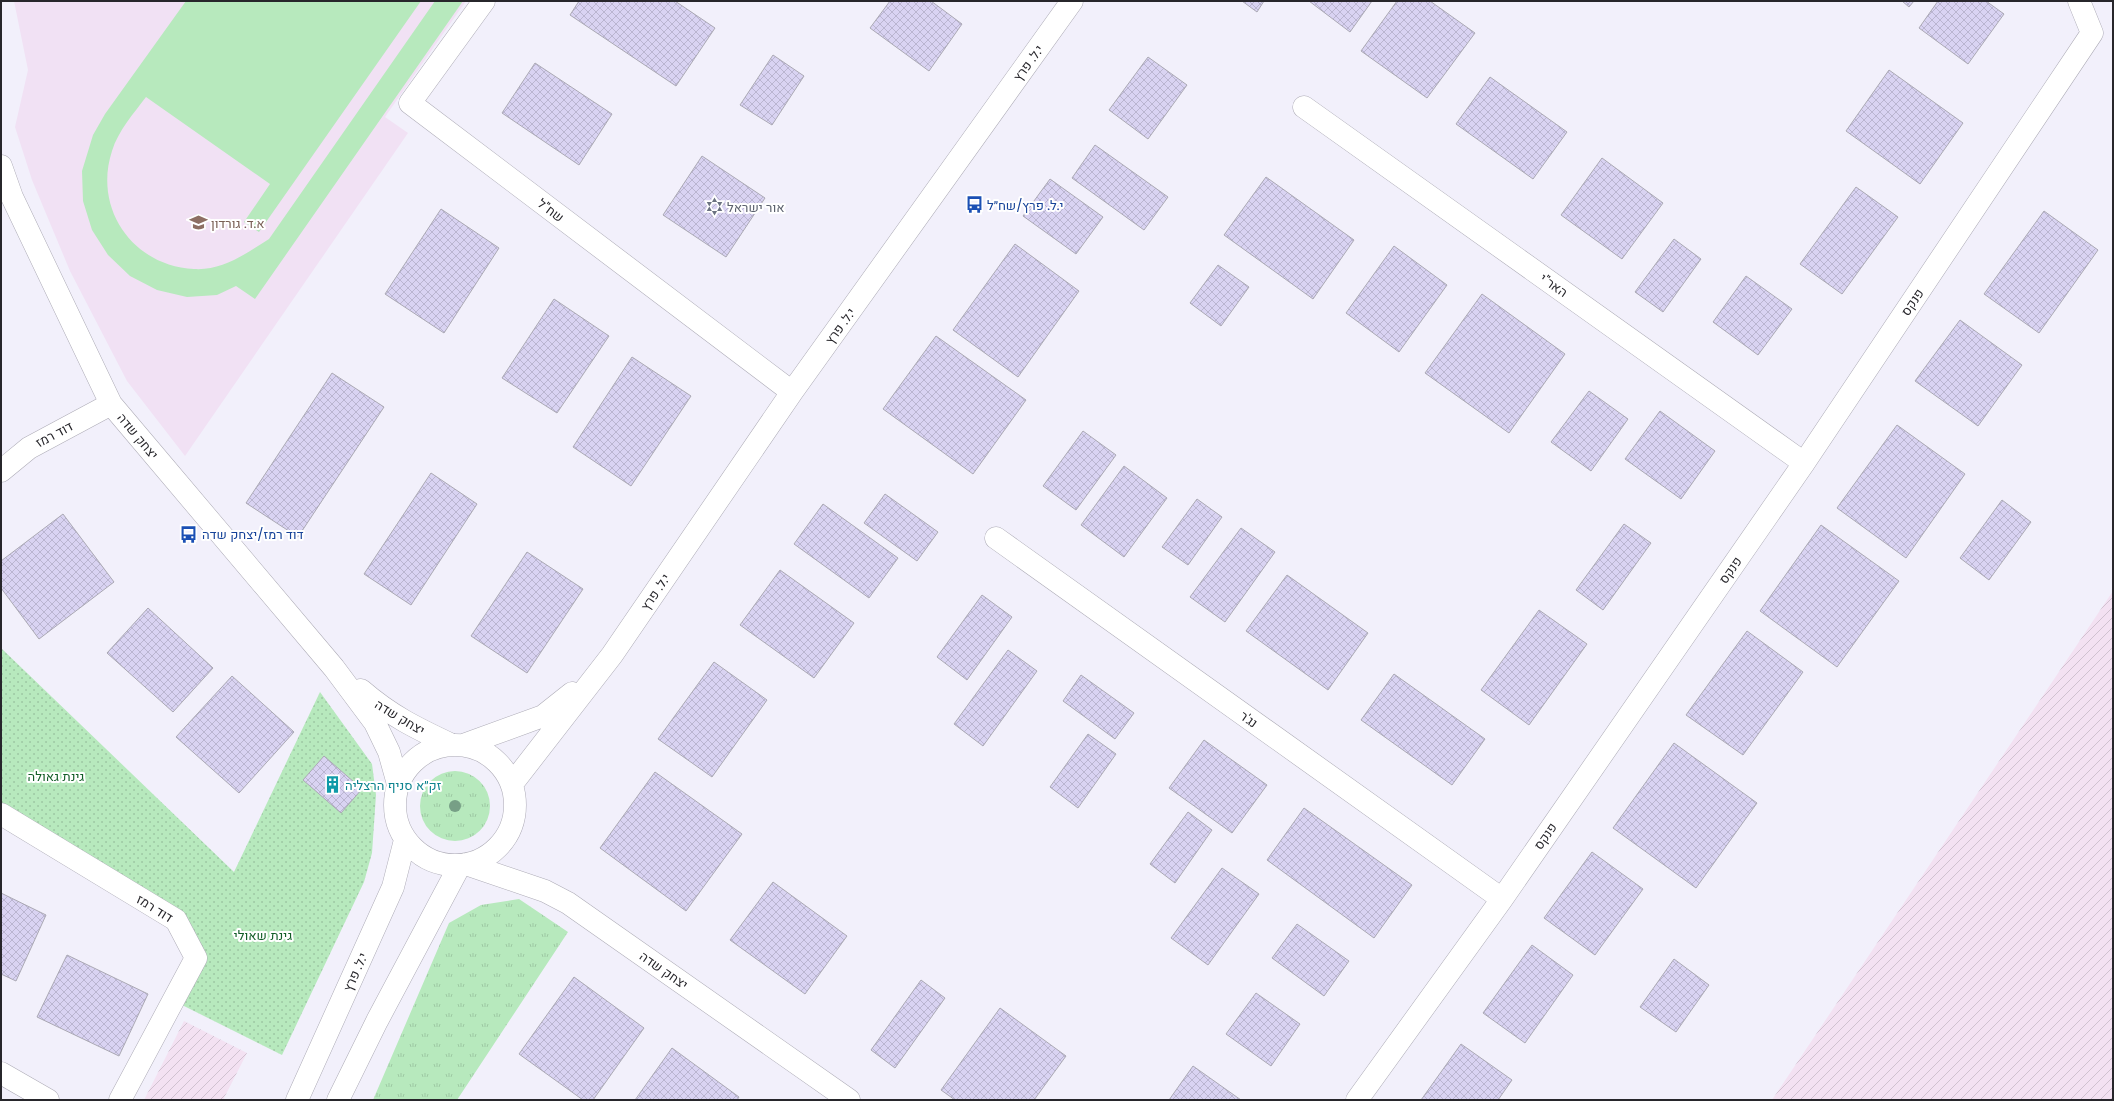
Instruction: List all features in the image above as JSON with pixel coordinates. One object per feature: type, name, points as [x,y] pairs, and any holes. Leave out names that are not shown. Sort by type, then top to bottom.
[{"type":"street","name":"שח\"ל","points":[[484,1],[410,103],[792,392]]},
{"type":"street","name":"י.ל. פרץ","points":[[512,784],[612,655],[792,392],[1072,1]]},
{"type":"street","name":"פנקס","points":[[1357,1100],[1502,900],[1804,464],[2092,33],[2079,1]]},
{"type":"street","name":"האר\"י","points":[[1304,107],[1804,464]]},
{"type":"street","name":"יצחק שדה","points":[[1,166],[12,197],[111,404],[334,668],[375,723],[390,752],[398,784]]},
{"type":"street","name":"דוד רמז","points":[[1,471],[29,448],[111,404]]},
{"type":"street","name":"נג'ר","points":[[996,538],[1502,900]]},
{"type":"street","name":"י.ל. פרץ","points":[[457,745],[543,716],[561,703],[612,655]]},
{"type":"street","name":"יצחק שדה","points":[[334,668],[385,710],[418,729],[457,745]]},
{"type":"street","points":[[457,745],[478,749],[493,757],[504,769],[512,784],[515,808],[510,831],[502,844],[490,855],[476,862],[463,865],[444,865],[429,860],[416,851],[405,840],[399,829],[395,807],[398,784],[407,769],[419,756],[435,748],[457,745]]},
{"type":"street","name":"דוד רמז","points":[[1,814],[176,920],[196,958],[120,1100]]},
{"type":"street","name":"י.ל. פרץ","points":[[297,1100],[393,888],[405,840]]},
{"type":"street","name":"יצחק שדה","points":[[463,865],[545,891],[568,902],[849,1100]]},
{"type":"street","points":[[338,1100],[377,1021],[463,865]]},
{"type":"street","points":[[1,1073],[48,1100]]},
{"type":"shaded area","name":"א.ד. גורדון","points":[[14,1],[466,1],[385,117],[408,133],[185,456],[127,381],[70,271],[32,180],[15,127],[28,70]]},
{"type":"shaded area","points":[[2113,591],[2113,1100],[1772,1100]]},
{"type":"shaded area","points":[[184,1021],[247,1053],[223,1100],[144,1100]]},
{"type":"green space","points":[[186,1],[421,1],[259,232],[244,222],[270,184],[146,97],[122,129],[112,151],[108,173],[108,193],[114,213],[123,231],[136,246],[153,257],[172,265],[194,269],[204,269],[234,260],[269,239],[435,1],[463,1],[255,299],[236,286],[217,295],[187,297],[157,290],[130,276],[108,255],[92,230],[83,201],[82,171],[93,135],[105,114]]},
{"type":"green space","points":[[1,648],[234,872],[320,692],[372,764],[376,795],[372,853],[364,882],[282,1055],[176,1002],[198,957],[178,917],[1,806]]},
{"type":"green space","points":[[455,771],[474,777],[484,787],[490,806],[484,825],[474,835],[455,841],[436,835],[426,825],[420,806],[426,787],[436,777]]},
{"type":"green space","points":[[519,899],[568,932],[457,1100],[373,1100],[449,923],[481,905]]},
{"type":"building","points":[[579,1],[675,1],[715,28],[676,86],[570,15]]},
{"type":"building","points":[[890,1],[931,1],[962,24],[929,71],[870,28]]},
{"type":"building","points":[[1242,1],[1264,1],[1257,12]]},
{"type":"building","points":[[1309,1],[1372,1],[1350,32]]},
{"type":"building","points":[[1397,1],[1430,1],[1475,33],[1427,98],[1361,51]]},
{"type":"building","points":[[1902,1],[1914,1],[1909,7]]},
{"type":"building","points":[[1938,1],[1986,1],[2004,14],[1968,64],[1919,28]]},
{"type":"building","points":[[773,55],[804,76],[772,125],[740,105]]},
{"type":"building","points":[[1148,57],[1187,85],[1148,139],[1109,110]]},
{"type":"building","points":[[535,63],[612,114],[579,165],[502,113]]},
{"type":"building","points":[[1889,70],[1963,123],[1920,184],[1846,131]]},
{"type":"building","points":[[1490,77],[1567,132],[1533,179],[1456,124]]},
{"type":"building","points":[[1095,145],[1168,197],[1144,230],[1072,178]]},
{"type":"building","name":"אור ישראל","points":[[702,156],[765,198],[726,257],[663,215]]},
{"type":"building","points":[[1602,158],[1663,203],[1622,259],[1561,215]]},
{"type":"building","points":[[1266,177],[1354,240],[1313,299],[1224,235]]},
{"type":"building","points":[[1050,179],[1103,217],[1076,254],[1023,216]]},
{"type":"building","points":[[1856,187],[1898,217],[1842,294],[1800,264]]},
{"type":"building","points":[[441,209],[499,248],[444,333],[385,294]]},
{"type":"building","points":[[2044,211],[2098,250],[2039,333],[1984,294]]},
{"type":"building","points":[[1674,239],[1701,259],[1663,312],[1635,292]]},
{"type":"building","points":[[1015,244],[1079,291],[1018,377],[953,330]]},
{"type":"building","points":[[1394,246],[1447,285],[1399,352],[1346,313]]},
{"type":"building","points":[[1218,265],[1249,287],[1221,326],[1190,303]]},
{"type":"building","points":[[1746,276],[1792,309],[1758,355],[1713,322]]},
{"type":"building","points":[[1482,294],[1565,354],[1509,433],[1425,373]]},
{"type":"building","points":[[554,299],[609,336],[557,413],[502,378]]},
{"type":"building","points":[[1960,320],[2022,365],[1978,426],[1915,381]]},
{"type":"building","points":[[936,336],[1026,400],[973,474],[883,409]]},
{"type":"building","points":[[632,357],[691,396],[631,486],[573,447]]},
{"type":"building","points":[[332,373],[384,407],[298,537],[246,503]]},
{"type":"building","points":[[1589,391],[1628,419],[1591,471],[1551,442]]},
{"type":"building","points":[[1660,411],[1715,451],[1681,499],[1625,459]]},
{"type":"building","points":[[1897,425],[1965,474],[1906,558],[1837,508]]},
{"type":"building","points":[[1083,431],[1116,455],[1076,510],[1043,486]]},
{"type":"building","points":[[1124,466],[1167,498],[1124,557],[1081,525]]},
{"type":"building","points":[[431,473],[477,504],[411,605],[364,574]]},
{"type":"building","points":[[885,494],[938,532],[917,561],[864,523]]},
{"type":"building","points":[[1197,499],[1222,517],[1188,565],[1162,547]]},
{"type":"building","points":[[2002,500],[2031,522],[1989,580],[1960,558]]},
{"type":"building","points":[[823,504],[898,558],[869,598],[794,544]]},
{"type":"building","points":[[63,514],[114,582],[39,639],[1,588],[1,561]]},
{"type":"building","points":[[1624,524],[1651,543],[1603,610],[1576,590]]},
{"type":"building","points":[[1821,525],[1899,581],[1837,667],[1760,611]]},
{"type":"building","points":[[1241,528],[1275,552],[1225,622],[1190,597]]},
{"type":"building","points":[[527,552],[583,589],[527,673],[471,636]]},
{"type":"building","points":[[780,570],[854,623],[814,678],[740,625]]},
{"type":"building","points":[[1287,575],[1368,633],[1328,690],[1246,631]]},
{"type":"building","points":[[982,595],[1012,617],[967,680],[937,657]]},
{"type":"building","points":[[148,608],[213,668],[173,712],[107,653]]},
{"type":"building","points":[[1539,610],[1587,644],[1529,725],[1481,690]]},
{"type":"building","points":[[1747,631],[1803,672],[1743,755],[1686,715]]},
{"type":"building","points":[[1008,650],[1037,671],[983,746],[954,724]]},
{"type":"building","points":[[714,662],[767,700],[712,777],[658,739]]},
{"type":"building","points":[[1394,674],[1485,739],[1452,785],[1361,720]]},
{"type":"building","points":[[1081,675],[1134,713],[1115,739],[1063,701]]},
{"type":"building","points":[[232,676],[294,732],[239,793],[176,737]]},
{"type":"building","points":[[1088,734],[1116,754],[1078,808],[1050,787]]},
{"type":"building","points":[[1204,740],[1267,785],[1232,833],[1169,788]]},
{"type":"building","points":[[1674,743],[1757,803],[1696,888],[1613,828]]},
{"type":"building","name":"זק״א סניף הרצליה","points":[[324,756],[362,789],[341,813],[303,780]]},
{"type":"building","points":[[655,772],[742,834],[686,911],[600,848]]},
{"type":"building","points":[[1304,808],[1412,885],[1374,938],[1267,860]]},
{"type":"building","points":[[1188,812],[1212,830],[1175,883],[1150,864]]},
{"type":"building","points":[[1592,852],[1643,889],[1595,955],[1544,918]]},
{"type":"building","points":[[1222,868],[1259,894],[1208,965],[1171,938]]},
{"type":"building","points":[[773,882],[847,936],[805,994],[730,940]]},
{"type":"building","points":[[1,893],[46,915],[16,981],[1,974]]},
{"type":"building","points":[[1297,924],[1349,961],[1324,996],[1272,958]]},
{"type":"building","points":[[1532,945],[1573,975],[1525,1043],[1483,1013]]},
{"type":"building","points":[[67,955],[148,994],[119,1056],[37,1017]]},
{"type":"building","points":[[1674,959],[1709,985],[1676,1032],[1640,1007]]},
{"type":"building","points":[[574,977],[644,1028],[593,1100],[583,1100],[519,1054]]},
{"type":"building","points":[[921,980],[945,998],[895,1068],[871,1050]]},
{"type":"building","points":[[1256,993],[1300,1024],[1271,1066],[1226,1034]]},
{"type":"building","points":[[1000,1008],[1066,1056],[1034,1100],[955,1100],[941,1090]]},
{"type":"building","points":[[1461,1044],[1512,1080],[1498,1100],[1421,1100]]},
{"type":"building","points":[[672,1048],[739,1097],[737,1100],[635,1100]]},
{"type":"building","points":[[1193,1066],[1241,1100],[1169,1100]]},
{"type":"place","name":"י.ל. פרץ/שח״ל","points":[[974,205]]},
{"type":"place","name":"אור ישראל","points":[[714,207]]},
{"type":"place","name":"א.ד. גורדון","points":[[198,223]]},
{"type":"place","name":"דוד רמז/יצחק שדה","points":[[189,534]]},
{"type":"place","name":"זק״א סניף הרצליה","points":[[332,785]]},
{"type":"park label","name":"גינת גאולה","points":[[56,776]]},
{"type":"park label","name":"גינת שאולי","points":[[263,935]]}]
